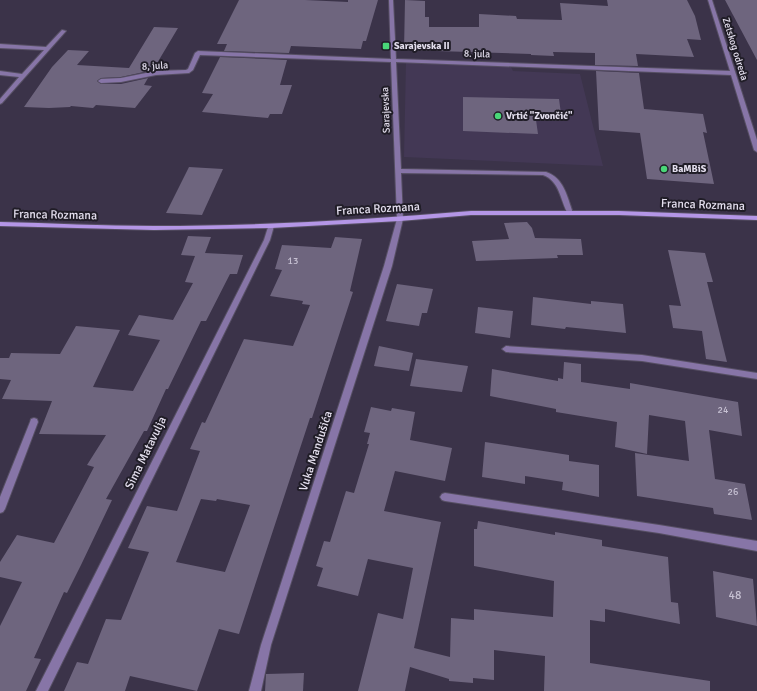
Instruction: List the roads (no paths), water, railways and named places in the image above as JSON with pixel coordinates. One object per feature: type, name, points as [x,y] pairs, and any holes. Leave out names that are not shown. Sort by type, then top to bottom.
[{"type":"street","name":"Sarajevska","points":[[391,0],[400,219]]},
{"type":"street","name":"Zetskog odreda","points":[[710,0],[757,150]]},
{"type":"street","points":[[0,102],[64,31]]},
{"type":"street","points":[[0,46],[48,49]]},
{"type":"street","name":"8. jula","points":[[198,53],[732,73]]},
{"type":"street","name":"8, jula","points":[[101,81],[121,80],[156,73],[186,72],[190,70],[198,53]]},
{"type":"street","points":[[0,73],[23,76]]},
{"type":"street","points":[[398,171],[544,173],[552,176],[558,182],[570,213]]},
{"type":"street","name":"Franca Rozmana","points":[[0,224],[154,228],[271,226],[400,219],[470,213],[570,213],[757,218]]},
{"type":"street","name":"Vuka Mandušića","points":[[255,691],[266,645],[388,266],[400,219]]},
{"type":"street","name":"Sima Matavulja","points":[[42,691],[267,240],[271,226]]},
{"type":"street","points":[[506,349],[642,358],[757,376]]},
{"type":"street","points":[[0,509],[34,422]]},
{"type":"street","points":[[445,497],[659,528],[757,546]]},
{"type":"place","name":"Sarajevska II","points":[[386,46]]},
{"type":"place","name":"Vrtić \"Zvončić\"","points":[[498,116]]},
{"type":"place","name":"BaMBiS","points":[[664,169]]}]
